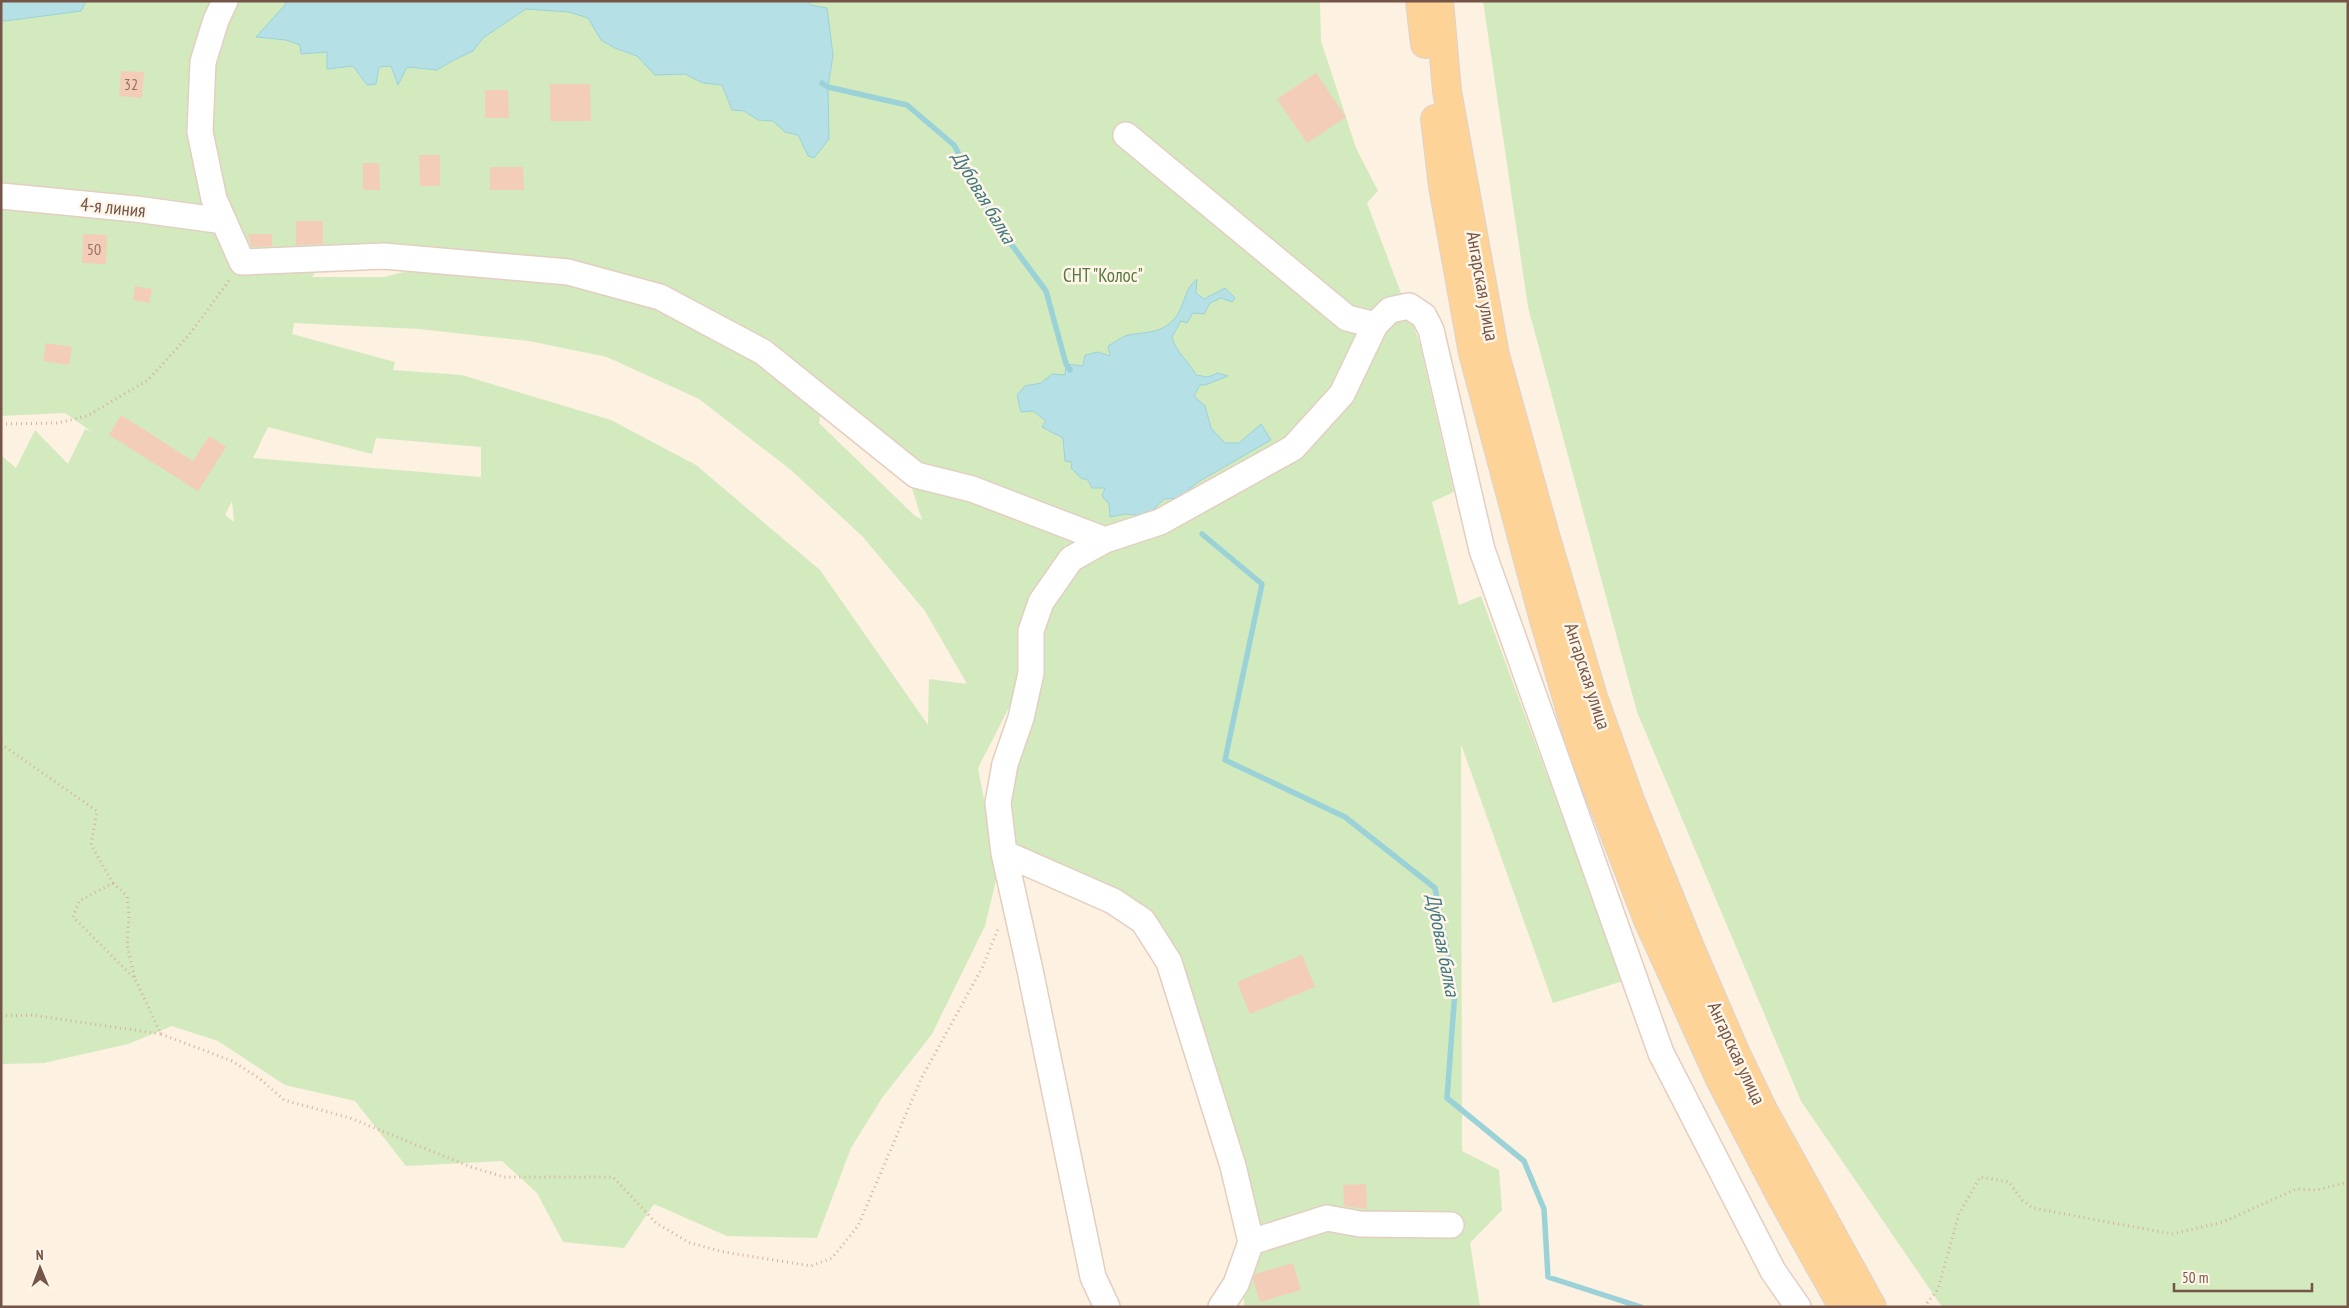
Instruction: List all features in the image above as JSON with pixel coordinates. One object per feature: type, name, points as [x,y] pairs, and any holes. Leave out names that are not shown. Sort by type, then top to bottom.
[{"type":"main road","name":"Ангарская улица","points":[[1420,1],[1443,186],[1473,353],[1543,616],[1581,746],[1648,920],[1720,1079],[1783,1200],[1843,1307]]},
{"type":"main road","name":"Ангарская улица","points":[[1439,1],[1447,91],[1495,355],[1544,535],[1593,697],[1631,802],[1691,950],[1736,1054],[1764,1110],[1872,1307]]},
{"type":"street","points":[[225,1],[216,20],[203,62],[200,132],[214,199],[242,262],[384,256],[568,272],[660,297],[763,352],[916,475],[972,489],[1105,540]]},
{"type":"street","points":[[1126,134],[1347,318],[1375,326]]},
{"type":"street","name":"4-я линия","points":[[1,196],[136,209],[224,221]]},
{"type":"street","points":[[1107,1307],[1093,1277],[1004,853],[998,803],[1005,764],[1021,718],[1031,673],[1031,630],[1040,602],[1071,559],[1105,540],[1160,522],[1293,448],[1342,394],[1375,326],[1390,310],[1409,306],[1424,316],[1431,330],[1482,550],[1660,1053],[1773,1270],[1798,1307]]},
{"type":"street","points":[[1004,853],[1113,901],[1143,921],[1169,962],[1233,1166],[1251,1242],[1236,1284],[1221,1307]]},
{"type":"street","points":[[1251,1242],[1327,1218],[1360,1224],[1451,1225]]},
{"type":"path","points":[[1,424],[57,423],[87,416],[148,380],[189,336],[242,262]]},
{"type":"path","points":[[1,744],[97,811],[91,845],[113,883],[126,896],[129,916],[127,945],[136,979],[161,1034]]},
{"type":"path","points":[[113,883],[79,901],[73,917],[136,979]]},
{"type":"path","points":[[1,1016],[31,1015],[161,1034],[232,1061],[259,1078],[284,1100],[350,1118],[471,1167],[504,1177],[613,1177],[656,1223],[690,1243],[724,1252],[811,1266],[832,1258],[858,1226],[921,1078],[982,968],[1013,895]]},
{"type":"path","points":[[1924,1307],[1938,1289],[1959,1214],[1980,1177],[2009,1182],[2022,1200],[2033,1208],[2172,1234],[2223,1222],[2296,1189],[2317,1190],[2348,1182]]},
{"type":"green space","name":"СНТ \"Колос\"","points":[[1,1],[1320,1],[1321,41],[1356,148],[1378,191],[1367,203],[1419,341],[1454,492],[1432,502],[1459,605],[1481,596],[1623,981],[1553,1003],[1461,744],[1462,1151],[1499,1170],[1502,1210],[1470,1243],[1480,1307],[1244,1307],[1244,1256],[1213,1127],[1160,964],[1130,920],[1017,866],[1003,811],[1027,709],[1016,678],[1015,696],[978,768],[998,872],[985,926],[932,1034],[882,1098],[851,1148],[817,1238],[727,1236],[654,1204],[624,1248],[563,1242],[537,1193],[502,1161],[406,1166],[355,1101],[285,1085],[218,1041],[172,1026],[128,1044],[44,1063],[3,1064],[1,1058],[1,455],[16,468],[35,430],[68,464],[85,429],[92,432],[65,413],[1,416]],"holes":[[[328,252],[432,265],[384,277],[312,277]],[[659,304],[785,354],[903,460],[922,520],[914,515],[819,423],[821,411],[763,359]],[[294,323],[419,329],[529,341],[607,357],[699,399],[791,470],[863,537],[925,611],[967,684],[929,679],[928,725],[820,570],[696,465],[611,420],[462,375],[393,370],[395,362],[292,334]],[[268,427],[372,454],[376,438],[481,447],[481,477],[253,458]],[[232,501],[234,522],[225,515]]]},
{"type":"green space","points":[[1483,1],[2348,1],[2348,1307],[1942,1307],[1801,1101],[1637,712],[1528,307]]},
{"type":"water","points":[[1,1],[86,1],[81,11],[5,21],[1,20]]},
{"type":"water","points":[[286,1],[809,1],[811,5],[827,8],[833,55],[828,87],[829,139],[814,158],[808,156],[798,135],[785,132],[773,121],[758,120],[744,111],[732,110],[722,85],[703,83],[685,74],[655,75],[637,56],[615,48],[601,40],[588,18],[569,12],[526,9],[483,38],[473,51],[437,70],[407,67],[398,85],[391,66],[379,67],[376,84],[367,85],[353,66],[327,69],[327,52],[301,54],[300,45],[286,40],[256,37],[285,5]]},
{"type":"water","points":[[1197,279],[1196,293],[1204,299],[1225,288],[1235,298],[1232,302],[1221,298],[1210,303],[1204,314],[1193,313],[1187,323],[1181,321],[1172,337],[1176,348],[1196,375],[1208,377],[1218,373],[1228,376],[1205,385],[1200,385],[1194,396],[1205,406],[1211,428],[1225,443],[1239,443],[1261,424],[1271,440],[1198,482],[1179,498],[1164,499],[1147,516],[1125,514],[1110,517],[1109,504],[1102,496],[1105,488],[1092,488],[1087,479],[1082,479],[1071,468],[1072,462],[1065,461],[1063,438],[1042,427],[1046,421],[1033,411],[1021,412],[1017,395],[1025,386],[1041,383],[1052,374],[1065,375],[1066,364],[1083,366],[1085,355],[1098,352],[1110,356],[1108,346],[1125,336],[1154,331],[1169,324],[1178,314],[1189,289]]},
{"type":"building","points":[[121,71],[144,72],[142,98],[119,96]]},
{"type":"building","points":[[1316,73],[1346,117],[1307,143],[1277,99]]},
{"type":"building","points":[[550,84],[590,84],[591,121],[550,121]]},
{"type":"building","points":[[485,90],[508,90],[509,118],[485,118]]},
{"type":"building","points":[[419,155],[440,155],[440,186],[420,186]]},
{"type":"building","points":[[363,163],[379,163],[380,190],[363,190]]},
{"type":"building","points":[[490,167],[523,167],[524,190],[490,190]]},
{"type":"building","points":[[296,221],[323,221],[323,244],[296,245]]},
{"type":"building","points":[[83,234],[107,235],[106,264],[82,263]]},
{"type":"building","points":[[248,234],[272,234],[272,246],[251,247]]},
{"type":"building","points":[[135,286],[152,289],[149,303],[133,300]]},
{"type":"building","points":[[46,343],[72,347],[69,365],[43,361]]},
{"type":"building","points":[[121,415],[193,461],[209,436],[226,447],[198,491],[109,435]]},
{"type":"building","points":[[1302,955],[1315,987],[1250,1014],[1237,982]]},
{"type":"building","points":[[1366,1184],[1367,1209],[1344,1206],[1343,1185]]},
{"type":"building","points":[[1293,1263],[1301,1290],[1260,1302],[1253,1279],[1255,1274]]},
{"type":"waterway","name":"Дубовая балка","points":[[822,83],[828,87],[907,105],[954,145],[1000,229],[1046,291],[1066,364],[1070,370]]},
{"type":"waterway","name":"Дубовая балка","points":[[1202,534],[1262,584],[1225,760],[1345,817],[1435,888],[1455,991],[1447,1098],[1524,1161],[1544,1209],[1548,1277],[1641,1307]]}]
